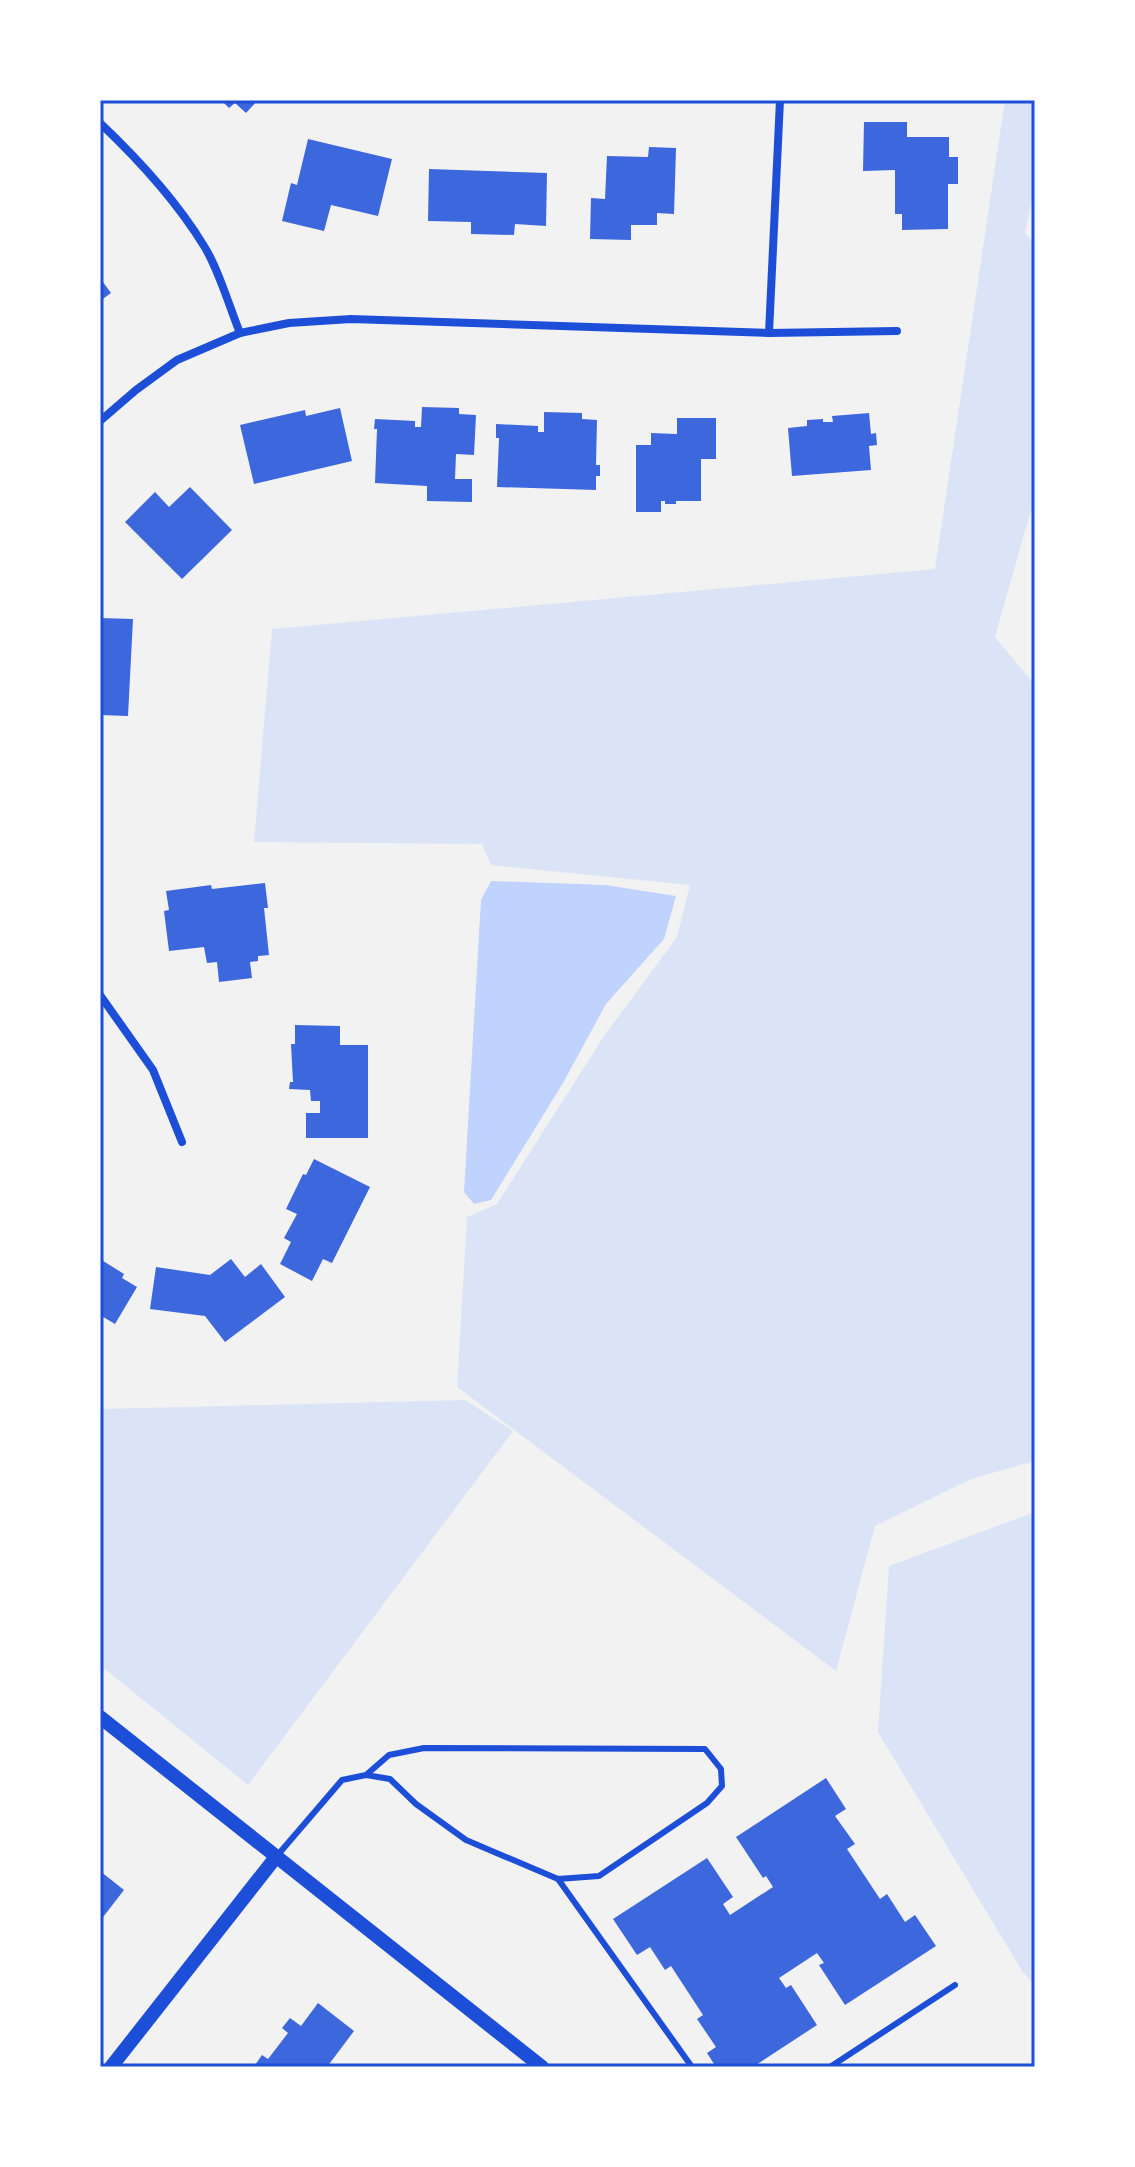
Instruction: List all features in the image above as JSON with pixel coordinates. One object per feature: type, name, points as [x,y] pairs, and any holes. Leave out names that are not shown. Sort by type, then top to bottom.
[{"type":"street","points":[[769,333],[780,100]]},
{"type":"street","points":[[100,123],[173,199],[206,249],[240,333]]},
{"type":"street","points":[[100,421],[177,360],[240,333],[289,323],[351,319],[769,333],[897,331]]},
{"type":"street","points":[[100,995],[153,1070],[182,1142]]},
{"type":"street","points":[[100,1717],[542,2067]]},
{"type":"street","points":[[111,2067],[276,1857]]},
{"type":"lane","points":[[276,1857],[342,1780],[366,1775],[390,1779],[416,1804],[466,1840],[558,1879],[599,1876],[707,1803],[722,1786],[721,1769],[705,1749],[424,1748],[389,1755],[366,1775]]},
{"type":"lane","points":[[558,1879],[692,2067]]},
{"type":"lane","points":[[830,2067],[955,1985]]},
{"type":"shaded area","points":[[1005,100],[1035,100],[1035,185],[1025,233],[1035,244],[1035,496],[995,637],[1035,685],[1035,1461],[971,1479],[875,1526],[836,1671],[457,1387],[467,1217],[497,1204],[604,1036],[677,937],[690,885],[491,865],[482,844],[254,842],[272,629],[935,569]]},
{"type":"shaded area","points":[[465,1400],[513,1431],[248,1785],[100,1665],[100,1409]]},
{"type":"shaded area","points":[[1035,1512],[1035,1986],[1022,1971],[878,1732],[889,1566]]},
{"type":"water","points":[[491,881],[605,885],[676,896],[664,939],[606,1004],[563,1083],[491,1200],[474,1204],[464,1192],[481,900]]},
{"type":"building","points":[[221,100],[258,100],[246,113],[235,103],[229,108]]},
{"type":"building","points":[[864,122],[907,122],[907,137],[949,137],[949,157],[958,157],[958,184],[948,184],[948,229],[902,230],[902,214],[895,214],[895,170],[863,171]]},
{"type":"building","points":[[308,139],[392,159],[378,216],[331,205],[324,231],[282,221],[291,183],[297,185]]},
{"type":"building","points":[[649,147],[676,148],[674,214],[657,213],[657,225],[631,225],[631,240],[590,239],[591,198],[605,199],[607,156],[648,157]]},
{"type":"building","points":[[429,169],[547,173],[546,226],[515,224],[514,235],[471,234],[471,222],[428,221]]},
{"type":"building","points":[[100,278],[111,293],[100,301]]},
{"type":"building","points":[[422,407],[459,408],[459,414],[476,415],[474,455],[456,454],[455,479],[472,479],[472,502],[427,501],[427,486],[375,483],[375,419],[415,421],[415,427],[421,427]]},
{"type":"building","points":[[340,408],[352,461],[254,484],[240,425],[305,410],[306,416]]},
{"type":"building","points":[[544,412],[582,413],[582,419],[597,420],[596,465],[600,465],[600,476],[596,476],[596,490],[497,487],[499,438],[496,438],[496,424],[538,426],[538,432],[544,432]]},
{"type":"building","points":[[869,413],[871,434],[876,433],[877,445],[869,446],[871,470],[792,476],[788,428],[807,426],[807,420],[833,422],[832,416]]},
{"type":"building","points":[[677,418],[716,418],[716,459],[701,459],[701,501],[665,504],[661,501],[661,512],[636,512],[636,445],[651,445],[651,433],[677,434]]},
{"type":"building","points":[[190,487],[232,530],[182,579],[125,522],[155,492],[169,507]]},
{"type":"building","points":[[100,618],[133,619],[128,716],[100,715]]},
{"type":"building","points":[[265,883],[269,955],[258,956],[258,961],[250,962],[252,978],[219,982],[217,962],[207,963],[204,947],[169,951],[164,911],[169,910],[166,891]]},
{"type":"building","points":[[295,1025],[340,1026],[340,1045],[368,1045],[368,1138],[306,1138],[306,1113],[320,1113],[320,1101],[311,1101],[310,1090],[289,1089],[290,1082],[293,1082],[291,1044],[295,1044]]},
{"type":"building","points":[[314,1159],[370,1187],[332,1263],[323,1259],[312,1281],[280,1264],[291,1242],[284,1238],[297,1214],[286,1209]]},
{"type":"building","points":[[100,1259],[124,1274],[122,1278],[137,1287],[115,1324],[100,1315]]},
{"type":"building","points":[[231,1259],[245,1277],[261,1264],[285,1297],[225,1342],[205,1316],[150,1309],[156,1267],[210,1275]]},
{"type":"building","points":[[826,1778],[846,1809],[835,1816],[855,1844],[847,1849],[880,1899],[887,1894],[905,1922],[915,1915],[936,1946],[845,2005],[819,1965],[824,1963],[817,1953],[779,1978],[786,1988],[791,1985],[817,2025],[753,2067],[716,2067],[707,2053],[716,2047],[697,2019],[703,2015],[671,1966],[665,1970],[650,1947],[637,1955],[613,1919],[707,1858],[733,1897],[723,1904],[730,1915],[773,1887],[766,1876],[763,1878],[736,1837]]},
{"type":"building","points":[[100,1871],[124,1890],[100,1921]]},
{"type":"building","points":[[318,2003],[354,2031],[327,2067],[255,2065],[262,2055],[268,2059],[288,2033],[282,2028],[290,2018],[301,2026]]}]
